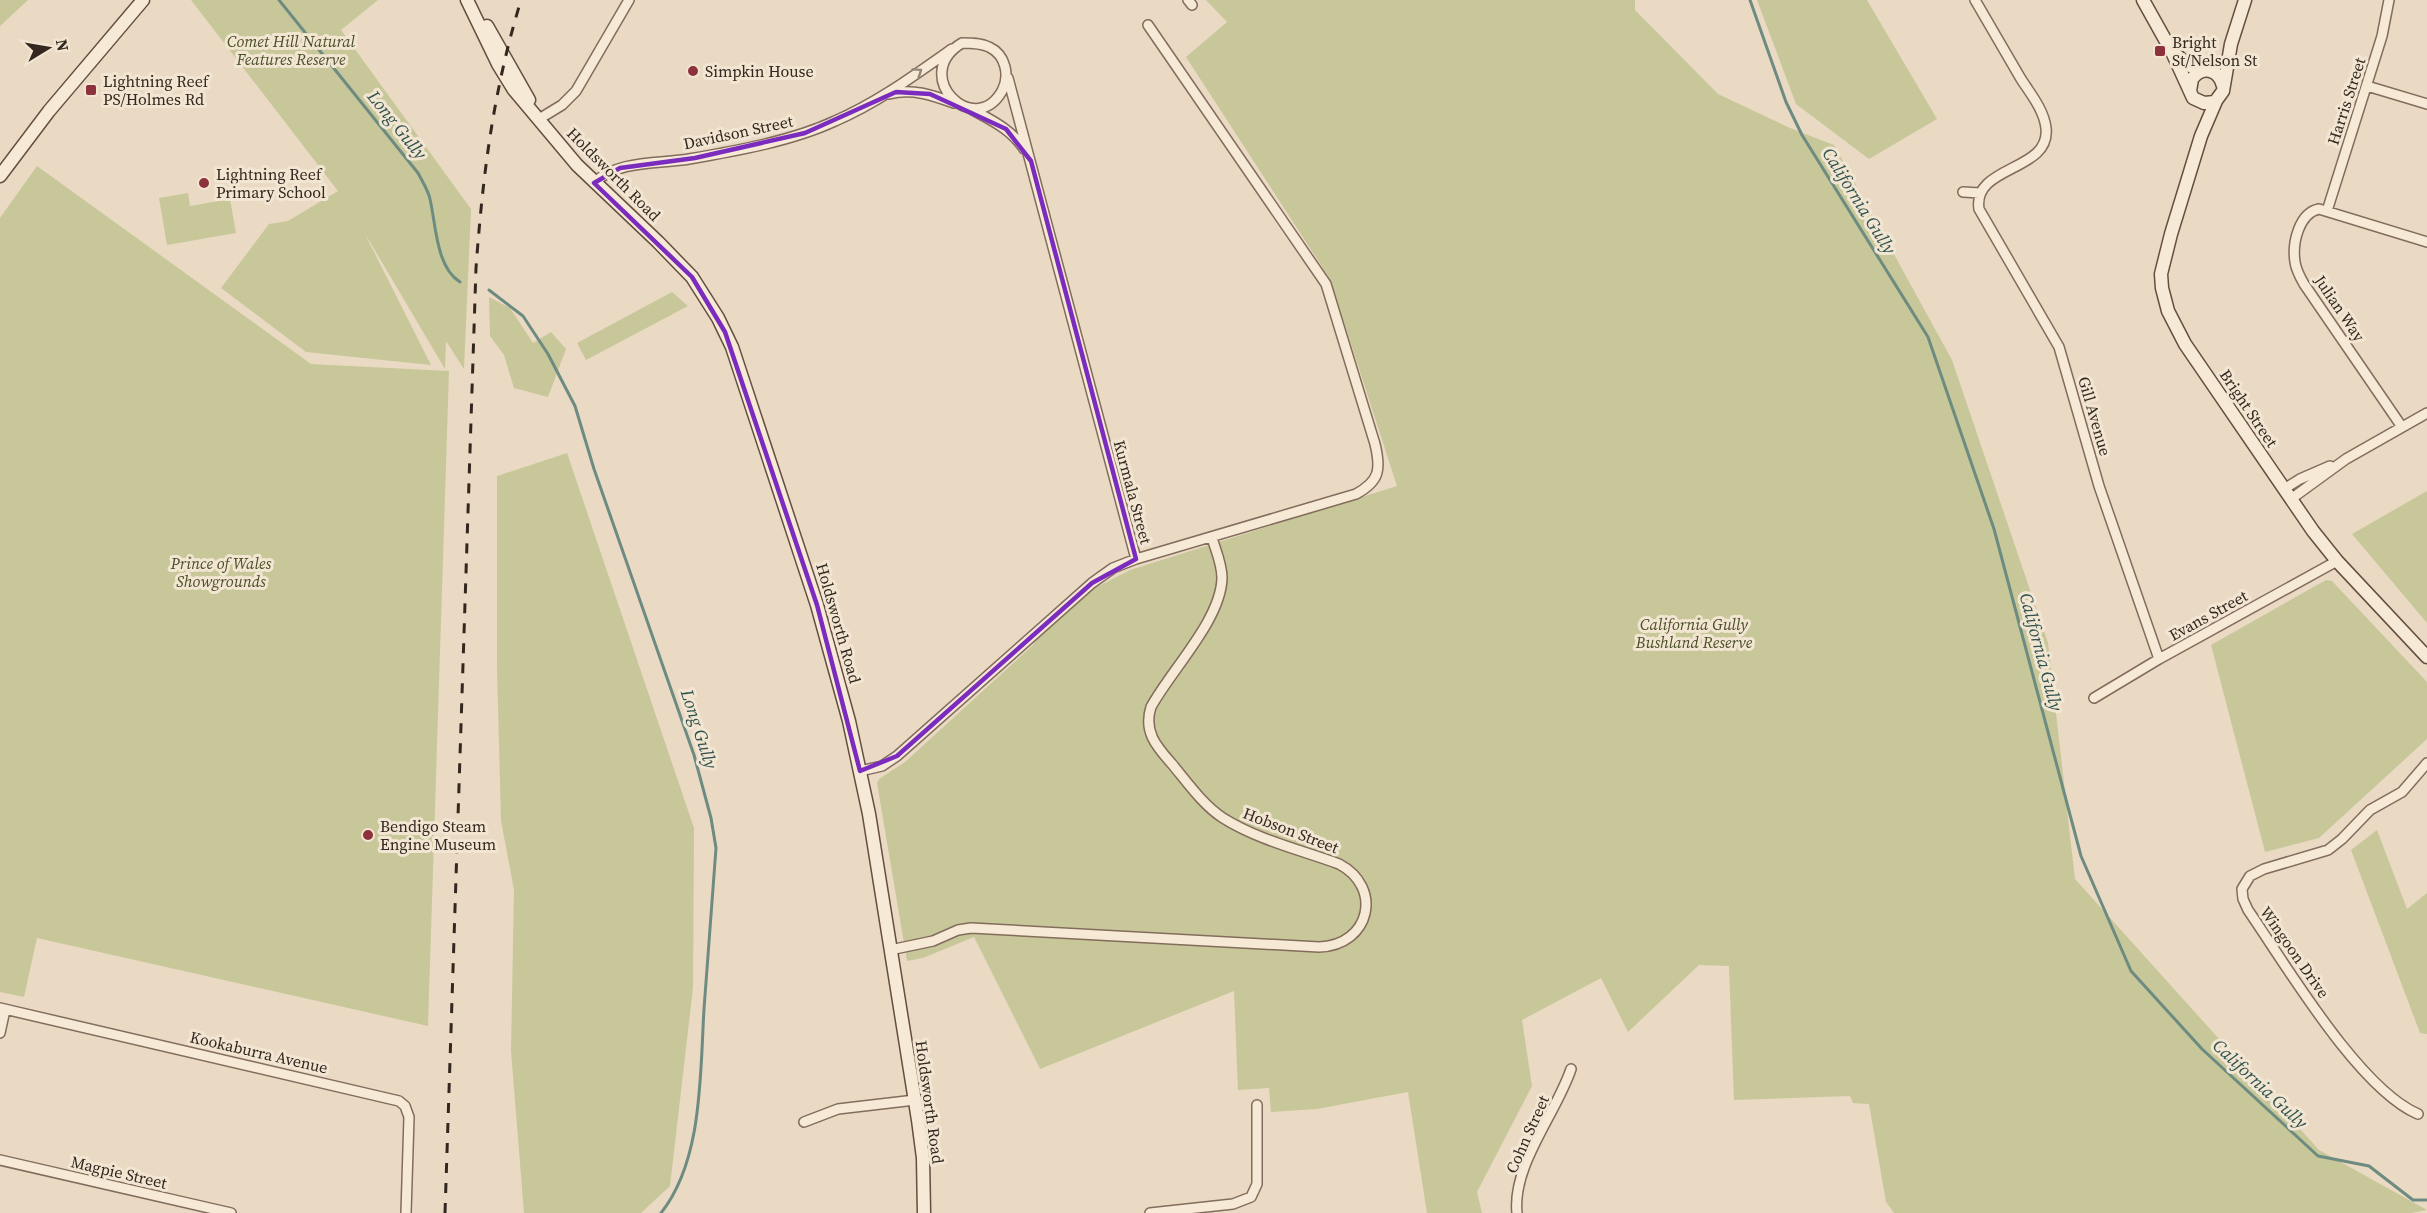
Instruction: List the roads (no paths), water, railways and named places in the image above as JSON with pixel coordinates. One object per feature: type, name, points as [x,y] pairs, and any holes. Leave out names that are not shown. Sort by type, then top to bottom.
[{"type":"main road","points":[[0,176],[49,111],[143,0]]},
{"type":"main road","name":"Holdsworth Road","points":[[468,0],[500,47],[539,119],[594,183],[692,277],[710,303],[725,332],[818,605],[860,771],[915,1100],[923,1158],[924,1213]]},
{"type":"main road","name":"Bright Street","points":[[2143,0],[2172,52],[2192,95],[2200,115],[2201,136]]},
{"type":"main road","points":[[2231,44],[2218,61],[2192,79],[2192,95],[2206,104],[2217,101],[2222,93],[2231,44],[2245,0]]},
{"type":"main road","points":[[2172,52],[2188,64],[2203,71],[2213,71],[2219,75],[2223,86]]},
{"type":"main road","name":"Bright Street","points":[[2217,101],[2201,136],[2165,256],[2161,281],[2163,296],[2173,324],[2288,494],[2337,561],[2427,657]]},
{"type":"street","points":[[539,119],[562,105],[576,91],[629,0]]},
{"type":"street","points":[[1963,192],[1980,193],[1987,184],[2038,152],[2043,145],[2046,130],[2036,104],[1975,0]]},
{"type":"street","name":"Harris Street","points":[[2327,211],[2367,86],[2384,28],[2389,0]]},
{"type":"street","points":[[1136,559],[1356,494],[1373,482],[1377,474],[1378,455],[1326,284],[1148,25]]},
{"type":"street","points":[[962,43],[980,44],[992,48],[1004,64],[1008,78],[1001,93],[994,101],[979,108],[967,107],[957,104],[949,97],[943,83],[943,70],[952,49],[962,43]]},
{"type":"street","name":"Davidson Street","points":[[594,183],[604,174],[621,168],[695,158],[805,133],[836,121],[884,95],[952,49]]},
{"type":"street","name":"Kurmala Street","points":[[860,771],[882,765],[897,756],[1092,583],[1113,568],[1136,559],[1008,78]]},
{"type":"street","points":[[2367,86],[2427,104]]},
{"type":"street","name":"Davidson Street","points":[[884,95],[912,91],[930,94],[957,104]]},
{"type":"street","name":"Kurmala Street","points":[[967,107],[998,123],[1015,136],[1031,161]]},
{"type":"street","name":"Gill Avenue","points":[[1980,193],[1978,204],[1984,221],[2059,347],[2099,486],[2158,659]]},
{"type":"street","name":"Julian Way","points":[[2327,211],[2313,210],[2302,220],[2295,246],[2296,266],[2304,284],[2402,427]]},
{"type":"street","points":[[2327,211],[2427,242]]},
{"type":"street","points":[[2288,494],[2427,413]]},
{"type":"street","name":"Hobson Street","points":[[890,950],[933,941],[958,930],[971,928],[1319,947],[1339,944],[1351,938],[1359,930],[1365,914],[1365,900],[1359,882],[1350,871],[1339,864],[1254,833],[1222,817],[1202,799],[1152,740],[1148,720],[1151,707],[1210,616],[1218,599],[1222,570],[1212,538]]},
{"type":"street","name":"Evans Street","points":[[2094,698],[2158,659],[2337,561]]},
{"type":"street","name":"Wingoon Drive","points":[[2418,1114],[2396,1102],[2353,1058],[2248,910],[2242,894],[2247,880],[2258,871],[2317,855],[2333,847],[2370,810],[2402,792],[2427,763]]},
{"type":"street","points":[[0,1033],[3,1009]]},
{"type":"street","name":"Kookaburra Avenue","points":[[3,1009],[399,1101],[407,1109],[409,1121],[406,1213]]},
{"type":"street","name":"Cohn Street","points":[[1517,1213],[1518,1194],[1525,1169],[1571,1069]]},
{"type":"street","points":[[804,1122],[838,1109],[915,1100]]},
{"type":"street","points":[[1150,1213],[1233,1204],[1251,1197],[1257,1184],[1257,1105]]},
{"type":"street","name":"Magpie Street","points":[[0,1160],[231,1213]]},
{"type":"waterway","name":"Long Gully","points":[[279,0],[418,173],[429,196],[442,256],[452,275],[460,282]]},
{"type":"waterway","name":"California Gully","points":[[1750,0],[1786,102],[1802,135],[1928,337],[1994,529],[2081,856],[2131,971],[2202,1049],[2318,1156],[2369,1166],[2413,1200],[2427,1200]]},
{"type":"waterway","name":"Long Gully","points":[[489,290],[523,316],[548,354],[575,406],[594,469],[694,755],[711,818],[716,848],[697,1116],[685,1168],[675,1192],[661,1213]]},
{"type":"railway","points":[[445,1213],[476,268],[482,199],[496,100],[521,0]]},
{"type":"place","name":"Bright St/Nelson St","points":[[2160,51]]},
{"type":"place","name":"Simpkin House","points":[[693,71]]},
{"type":"place","name":"Lightning Reef PS/Holmes Rd","points":[[91,90]]},
{"type":"place","name":"Lightning Reef Primary School","points":[[204,183]]},
{"type":"place","name":"Bendigo Steam Engine Museum","points":[[368,835]]},
{"type":"park label","name":"Comet Hill Natural Features Reserve","points":[[291,50]]},
{"type":"park label","name":"Prince of Wales Showgrounds","points":[[221,572]]},
{"type":"park label","name":"California Gully Bushland Reserve","points":[[1694,633]]}]
